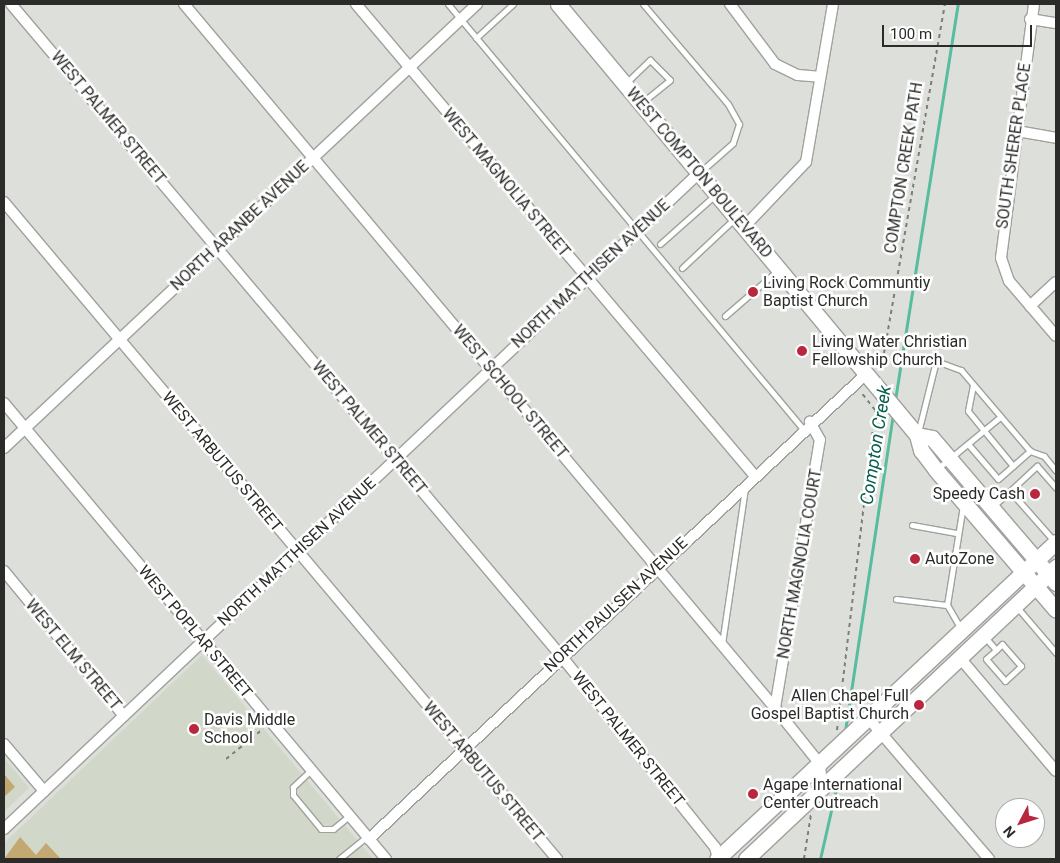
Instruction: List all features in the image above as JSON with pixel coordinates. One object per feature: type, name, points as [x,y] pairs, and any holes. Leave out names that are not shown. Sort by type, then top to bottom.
[{"type":"main road","name":"WEST COMPTON BOULEVARD","points":[[558,4],[906,422],[917,436],[920,450],[936,470],[1056,610]]},
{"type":"main road","name":"WEST COMPTON BOULEVARD","points":[[917,436],[932,438],[1036,560],[1054,574]]},
{"type":"main road","points":[[718,859],[1056,542]]},
{"type":"main road","points":[[746,859],[1036,586],[1054,574]]},
{"type":"street","name":"WEST PALMER STREET","points":[[11,4],[562,657],[715,847],[718,859]]},
{"type":"street","name":"WEST SCHOOL STREET","points":[[184,4],[312,159],[722,644],[820,764]]},
{"type":"street","name":"WEST MAGNOLIA STREET","points":[[356,4],[754,475]]},
{"type":"street","name":"NORTH ARANBE AVENUE","points":[[4,448],[216,246],[477,4]]},
{"type":"street","points":[[730,4],[775,64],[798,75],[819,77]]},
{"type":"street","points":[[740,222],[806,162],[819,77],[833,4]]},
{"type":"street","name":"SOUTH SHERER PLACE","points":[[1030,306],[1009,280],[1001,258],[1018,131],[1030,19],[1034,4]]},
{"type":"street","points":[[1030,19],[1056,23]]},
{"type":"street","points":[[1018,131],[1056,138]]},
{"type":"street","name":"NORTH MATTHISEN AVENUE","points":[[4,829],[699,173]]},
{"type":"street","name":"WEST ARBUTUS STREET","points":[[4,202],[557,859]]},
{"type":"street","points":[[1056,282],[1030,306],[1056,336]]},
{"type":"street","name":"NORTH PAULSEN AVENUE","points":[[368,838],[807,425],[866,374]]},
{"type":"street","name":"WEST POPLAR STREET","points":[[4,404],[386,859]]},
{"type":"street","name":"NORTH MAGNOLIA COURT","points":[[775,708],[820,440],[807,425]]},
{"type":"street","name":"WEST ELM STREET","points":[[4,571],[124,716]]},
{"type":"street","points":[[960,658],[1056,771]]},
{"type":"street","points":[[867,721],[881,733],[990,859]]},
{"type":"street","points":[[4,744],[44,791]]},
{"type":"street","points":[[820,764],[822,787]]},
{"type":"lane","points":[[448,4],[638,231],[807,425]]},
{"type":"lane","points":[[476,38],[513,4]]},
{"type":"lane","points":[[643,4],[728,104],[739,124],[733,143],[699,173]]},
{"type":"lane","points":[[625,84],[650,60],[670,80],[641,104]]},
{"type":"lane","points":[[660,244],[716,194]]},
{"type":"lane","points":[[682,268],[740,222]]},
{"type":"lane","points":[[725,316],[779,269]]},
{"type":"lane","points":[[917,436],[936,361],[960,370],[1030,451],[1044,456],[1056,471]]},
{"type":"lane","points":[[973,385],[968,411],[1013,466]]},
{"type":"lane","points":[[936,470],[1000,417]]},
{"type":"lane","points":[[968,444],[998,479],[1030,451]]},
{"type":"lane","points":[[991,508],[1037,466],[1056,488]]},
{"type":"lane","points":[[722,644],[746,483]]},
{"type":"lane","points":[[1010,491],[1056,542]]},
{"type":"lane","points":[[962,632],[947,605],[956,533],[964,502]]},
{"type":"lane","points":[[912,525],[956,533]]},
{"type":"lane","points":[[896,599],[947,605]]},
{"type":"lane","points":[[1015,606],[1056,654]]},
{"type":"lane","points":[[983,636],[996,650]]},
{"type":"lane","points":[[1002,644],[1021,666],[1005,681],[986,659],[996,650],[1002,644]]},
{"type":"lane","points":[[311,770],[293,787],[293,795],[320,829],[333,829],[349,816]]},
{"type":"lane","points":[[343,858],[368,838]]},
{"type":"path","name":"COMPTON CREEK PATH","points":[[879,365],[945,4]]},
{"type":"path","points":[[837,734],[875,410],[861,393]]},
{"type":"path","points":[[226,759],[271,722]]},
{"type":"path","points":[[804,859],[811,812]]},
{"type":"shaded area","name":"Davis Middle School","points":[[202,655],[373,859],[4,859],[4,843]]},
{"type":"shaded area","points":[[4,758],[29,788],[4,812]]},
{"type":"shaded area","points":[[4,774],[15,787],[4,797]]},
{"type":"shaded area","points":[[20,837],[36,855],[46,843],[61,859],[4,859]]},
{"type":"waterway","name":"Compton Creek","points":[[895,400],[958,4]]},
{"type":"waterway","name":"Compton Creek","points":[[845,731],[893,414]]},
{"type":"waterway","name":"Compton Creek","points":[[820,859],[838,780]]},
{"type":"place","name":"Living Rock Communtiy Baptist Church","points":[[753,292]]},
{"type":"place","name":"Living Water Christian Fellowship Church","points":[[802,351]]},
{"type":"place","name":"Speedy Cash","points":[[1035,494]]},
{"type":"place","name":"AutoZone","points":[[915,559]]},
{"type":"place","name":"Allen Chapel Full Gospel Baptist Church","points":[[919,705]]},
{"type":"place","name":"Davis Middle School","points":[[194,729]]},
{"type":"place","name":"Agape International Center Outreach","points":[[753,794]]}]
